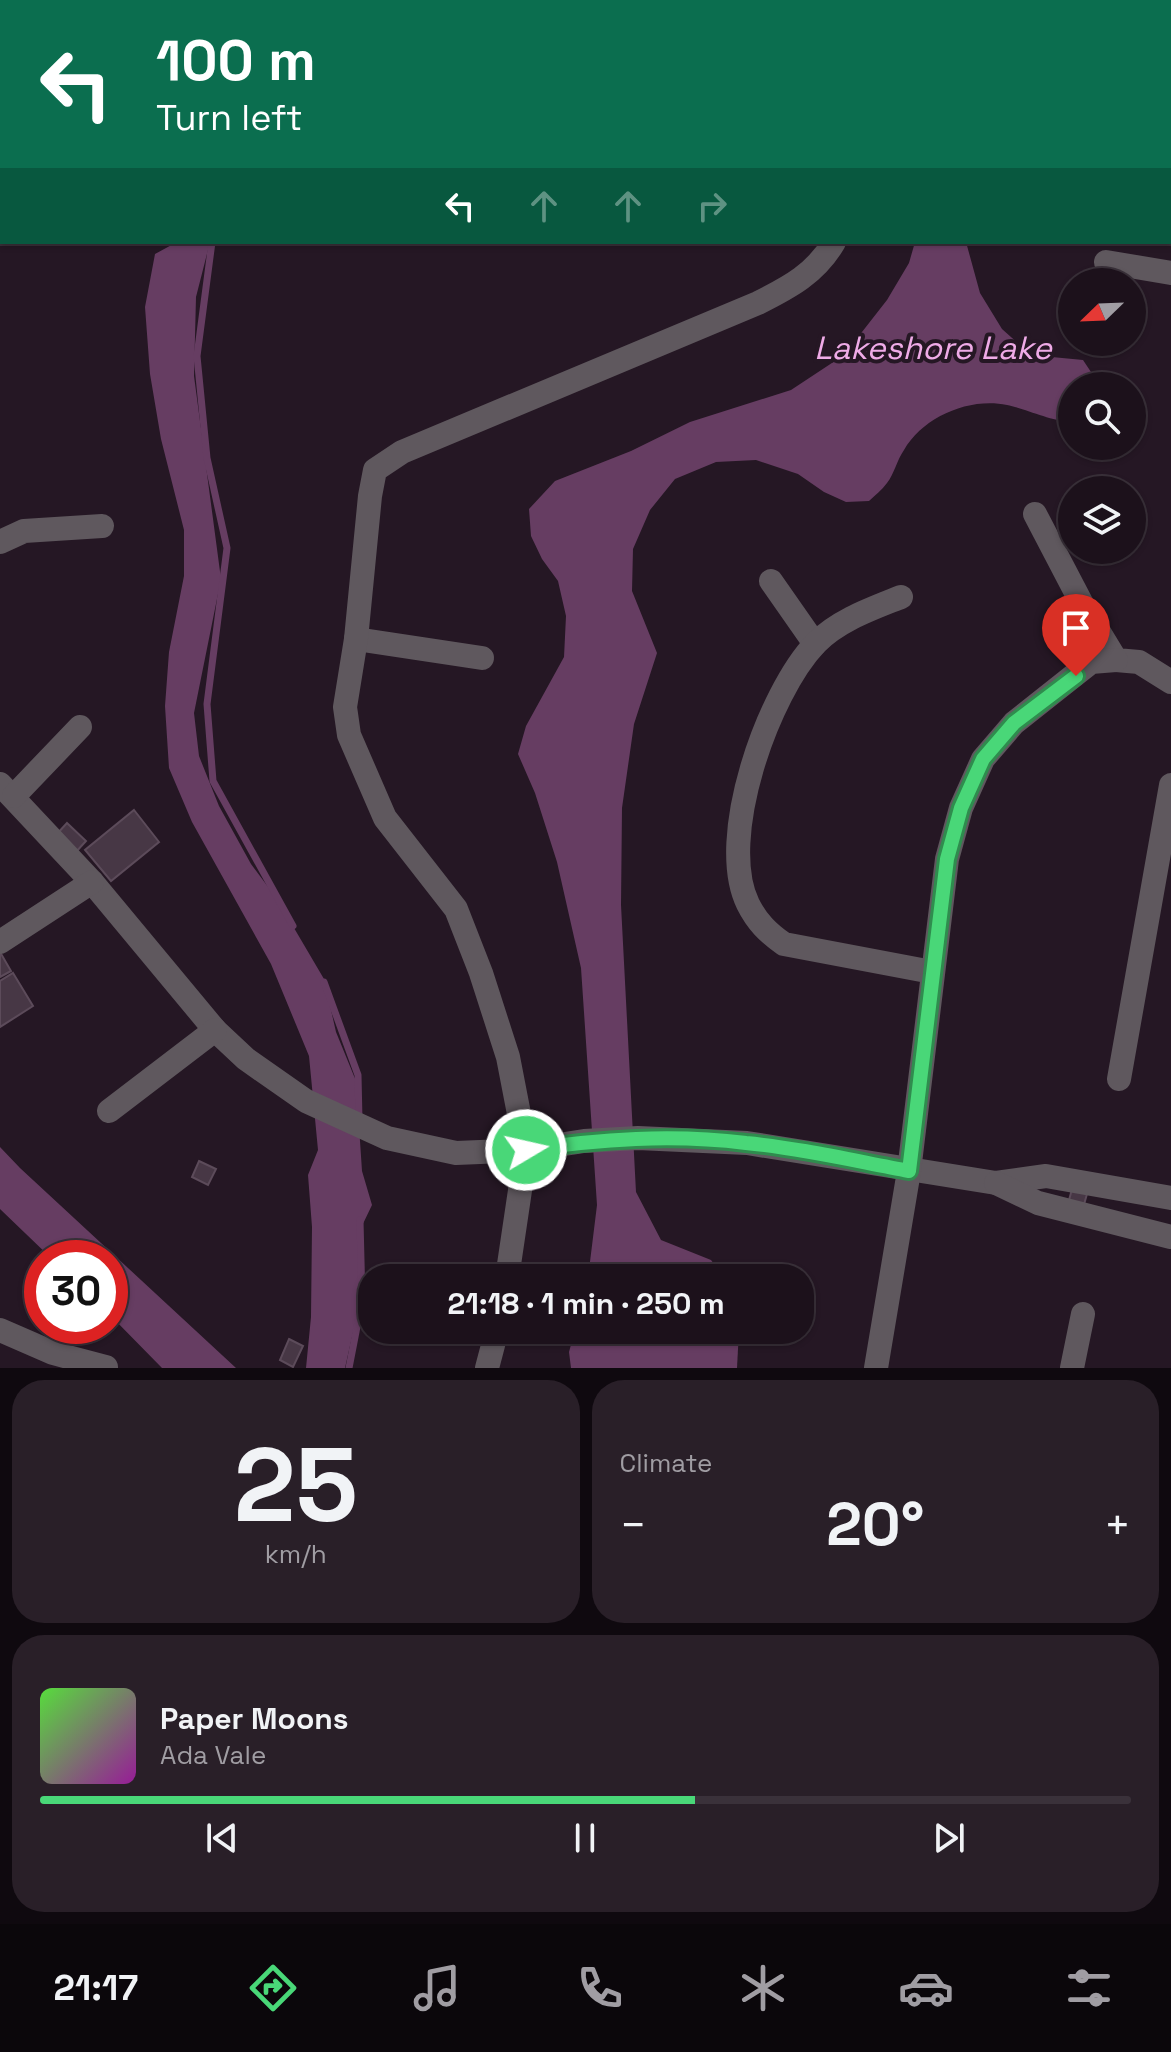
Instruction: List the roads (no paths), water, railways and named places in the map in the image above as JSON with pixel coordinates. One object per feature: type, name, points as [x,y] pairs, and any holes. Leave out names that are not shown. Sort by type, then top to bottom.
[{"type":"street","points":[[509,1264],[526,1150],[508,1057],[456,909],[385,818],[349,735],[345,707],[375,470],[402,452],[758,303],[792,286],[815,269],[833,244]]},
{"type":"street","points":[[1106,262],[1171,273]]},
{"type":"street","points":[[1035,514],[1082,604],[1116,660]]},
{"type":"street","points":[[0,542],[24,531],[102,526]]},
{"type":"street","points":[[771,581],[815,644]]},
{"type":"street","points":[[901,597],[843,622],[815,644],[775,702],[741,811],[740,872],[747,902],[765,930],[784,944],[932,972]]},
{"type":"street","points":[[356,639],[482,658]]},
{"type":"street","points":[[876,1368],[909,1171],[947,859],[961,808],[983,759],[1014,723],[1091,662],[1139,662],[1171,682]]},
{"type":"street","points":[[80,727],[7,790],[92,882],[215,1030],[246,1059],[306,1101],[387,1138],[456,1153],[526,1150],[584,1141],[638,1138],[747,1143],[996,1183],[1046,1176],[1171,1198]]},
{"type":"street","points":[[1119,1079],[1171,785]]},
{"type":"street","points":[[0,942],[92,882]]},
{"type":"street","points":[[109,1111],[215,1030]]},
{"type":"street","points":[[996,1183],[1038,1203],[1171,1237]]},
{"type":"street","points":[[1072,1368],[1083,1314]]},
{"type":"street","points":[[0,1330],[53,1353],[106,1367]]},
{"type":"street","points":[[487,1368],[493,1344]]},
{"type":"water","points":[[173,244],[209,244],[196,297],[194,376],[221,579],[194,713],[199,756],[219,806],[251,864],[277,899],[324,979],[336,1032],[356,1081],[362,1171],[372,1205],[360,1230],[358,1310],[345,1368],[306,1368],[311,1317],[312,1227],[308,1175],[318,1150],[309,1056],[271,964],[192,822],[169,768],[165,706],[169,652],[184,576],[184,530],[161,439],[150,374],[145,307],[155,254]]},
{"type":"water","name":"Lakeshore Lake","points":[[914,244],[967,244],[980,293],[1002,329],[1031,355],[1083,360],[1091,372],[1058,372],[1058,420],[992,403],[963,407],[935,419],[912,438],[887,483],[869,501],[846,502],[824,492],[798,474],[756,460],[716,462],[675,479],[650,510],[633,549],[632,591],[657,653],[634,724],[622,808],[621,905],[636,1192],[661,1240],[711,1260],[714,1264],[590,1264],[597,1205],[581,968],[557,862],[535,793],[518,754],[526,726],[564,657],[566,616],[558,581],[542,559],[531,536],[529,509],[555,481],[631,451],[690,422],[791,390],[844,355],[887,300],[909,263]]},
{"type":"water","points":[[0,1147],[98,1240],[32,1240],[0,1209]]},
{"type":"water","points":[[128,1268],[236,1368],[162,1368],[128,1333]]},
{"type":"water","points":[[571,1344],[738,1344],[737,1368],[571,1368]]},
{"type":"waterway","points":[[212,244],[197,356],[207,458],[227,548],[207,704],[213,781],[293,926]]},
{"type":"waterway","points":[[324,982],[358,1075],[359,1120]]},
{"type":"waterway","points":[[349,1368],[362,1301],[360,1220]]}]
